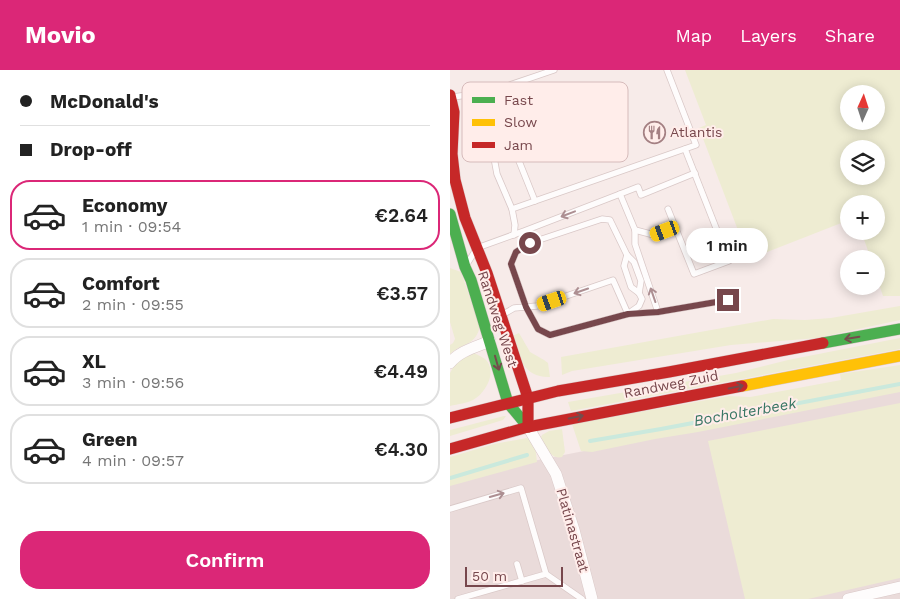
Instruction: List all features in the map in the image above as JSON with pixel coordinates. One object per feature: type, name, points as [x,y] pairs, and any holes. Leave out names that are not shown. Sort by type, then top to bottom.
[{"type":"main road","name":"Randweg West","points":[[450,97],[454,112],[452,180],[487,273],[528,398],[528,427]]},
{"type":"main road","name":"Randweg West","points":[[450,214],[508,403],[528,427]]},
{"type":"main road","name":"Randweg Zuid","points":[[450,418],[528,398],[900,329]]},
{"type":"main road","name":"Randweg Zuid","points":[[450,449],[528,427],[900,356]]},
{"type":"street","points":[[450,363],[454,357],[490,341]]},
{"type":"street","name":"Randweg West","points":[[528,427],[550,463]]},
{"type":"street","name":"Platinastraat","points":[[550,463],[556,474],[574,530],[592,599]]},
{"type":"street","points":[[848,599],[900,587]]},
{"type":"lane","points":[[519,82],[554,70]]},
{"type":"lane","points":[[512,209],[696,145],[666,70]]},
{"type":"lane","points":[[668,209],[694,274],[729,261],[685,149]]},
{"type":"lane","points":[[495,162],[497,174],[512,209],[516,224],[514,235]]},
{"type":"lane","points":[[519,162],[535,201]]},
{"type":"lane","points":[[465,267],[477,248],[638,186],[641,195],[695,173]]},
{"type":"lane","points":[[620,194],[635,230],[635,244],[658,312]]},
{"type":"lane","points":[[628,314],[639,306],[642,299],[639,292],[641,281],[634,262],[627,255],[610,220],[602,219],[530,243],[516,252],[511,264],[526,307],[538,329],[550,335],[628,314],[658,312],[728,300]]},
{"type":"lane","points":[[635,230],[654,235],[676,227]]},
{"type":"lane","points":[[524,231],[530,243]]},
{"type":"lane","points":[[627,255],[624,266],[631,287],[639,292]]},
{"type":"lane","points":[[500,316],[514,308],[536,306],[613,280],[628,314]]},
{"type":"lane","points":[[450,509],[521,488],[546,574],[582,599]]},
{"type":"lane","points":[[518,564],[522,581]]},
{"type":"lane","points":[[458,599],[546,574]]},
{"type":"shaded area","points":[[685,70],[900,70],[900,296],[883,296],[885,295],[885,250],[868,250],[864,240],[885,240],[885,195],[840,195],[840,224],[749,259],[699,128],[706,125]]},
{"type":"shaded area","points":[[450,268],[461,272],[480,327],[475,338],[450,354],[450,345],[455,339],[450,322]]},
{"type":"shaded area","points":[[900,306],[900,320],[817,338],[731,345],[572,371],[562,375],[561,357],[773,319],[805,320],[831,318]]},
{"type":"shaded area","points":[[519,333],[530,352],[548,363],[550,377],[534,374],[524,365],[510,337]]},
{"type":"shaded area","points":[[900,338],[900,349],[571,411],[568,402],[736,373],[788,360]]},
{"type":"shaded area","points":[[474,353],[485,359],[489,364],[489,381],[478,397],[465,403],[450,406],[450,373],[456,362]]},
{"type":"shaded area","points":[[900,365],[900,392],[592,452],[581,451],[572,424],[729,396],[750,397],[841,380],[840,374]]},
{"type":"shaded area","points":[[900,389],[900,599],[450,599],[450,484],[533,461]]},
{"type":"shaded area","points":[[900,403],[900,578],[808,599],[745,599],[708,441]]},
{"type":"shaded area","points":[[506,416],[503,420],[450,436],[450,430]]},
{"type":"shaded area","points":[[562,429],[565,452],[562,457],[558,457],[549,452],[541,437],[549,431]]},
{"type":"shaded area","points":[[527,438],[535,445],[537,462],[450,486],[450,457],[494,444]]},
{"type":"waterway","name":"Bocholterbeek","points":[[590,441],[900,384]]},
{"type":"waterway","name":"Bocholterbeek","points":[[450,478],[527,455]]},
{"type":"traffic: fast","points":[[450,214],[508,403],[528,427]]},
{"type":"traffic: fast","points":[[823,343],[900,329]]},
{"type":"traffic: slow","points":[[742,386],[900,356]]},
{"type":"traffic: jam","points":[[450,95],[454,112],[452,154],[455,180],[465,218],[487,273],[528,398],[528,427]]},
{"type":"traffic: jam","points":[[450,418],[558,391],[823,343]]},
{"type":"traffic: jam","points":[[450,449],[528,427],[742,386]]},
{"type":"place","name":"Atlantis","points":[[654,132]]},
{"type":"route","points":[[530,243],[516,252],[511,264],[526,307],[538,329],[550,335],[628,314],[658,312],[728,300]]}]
